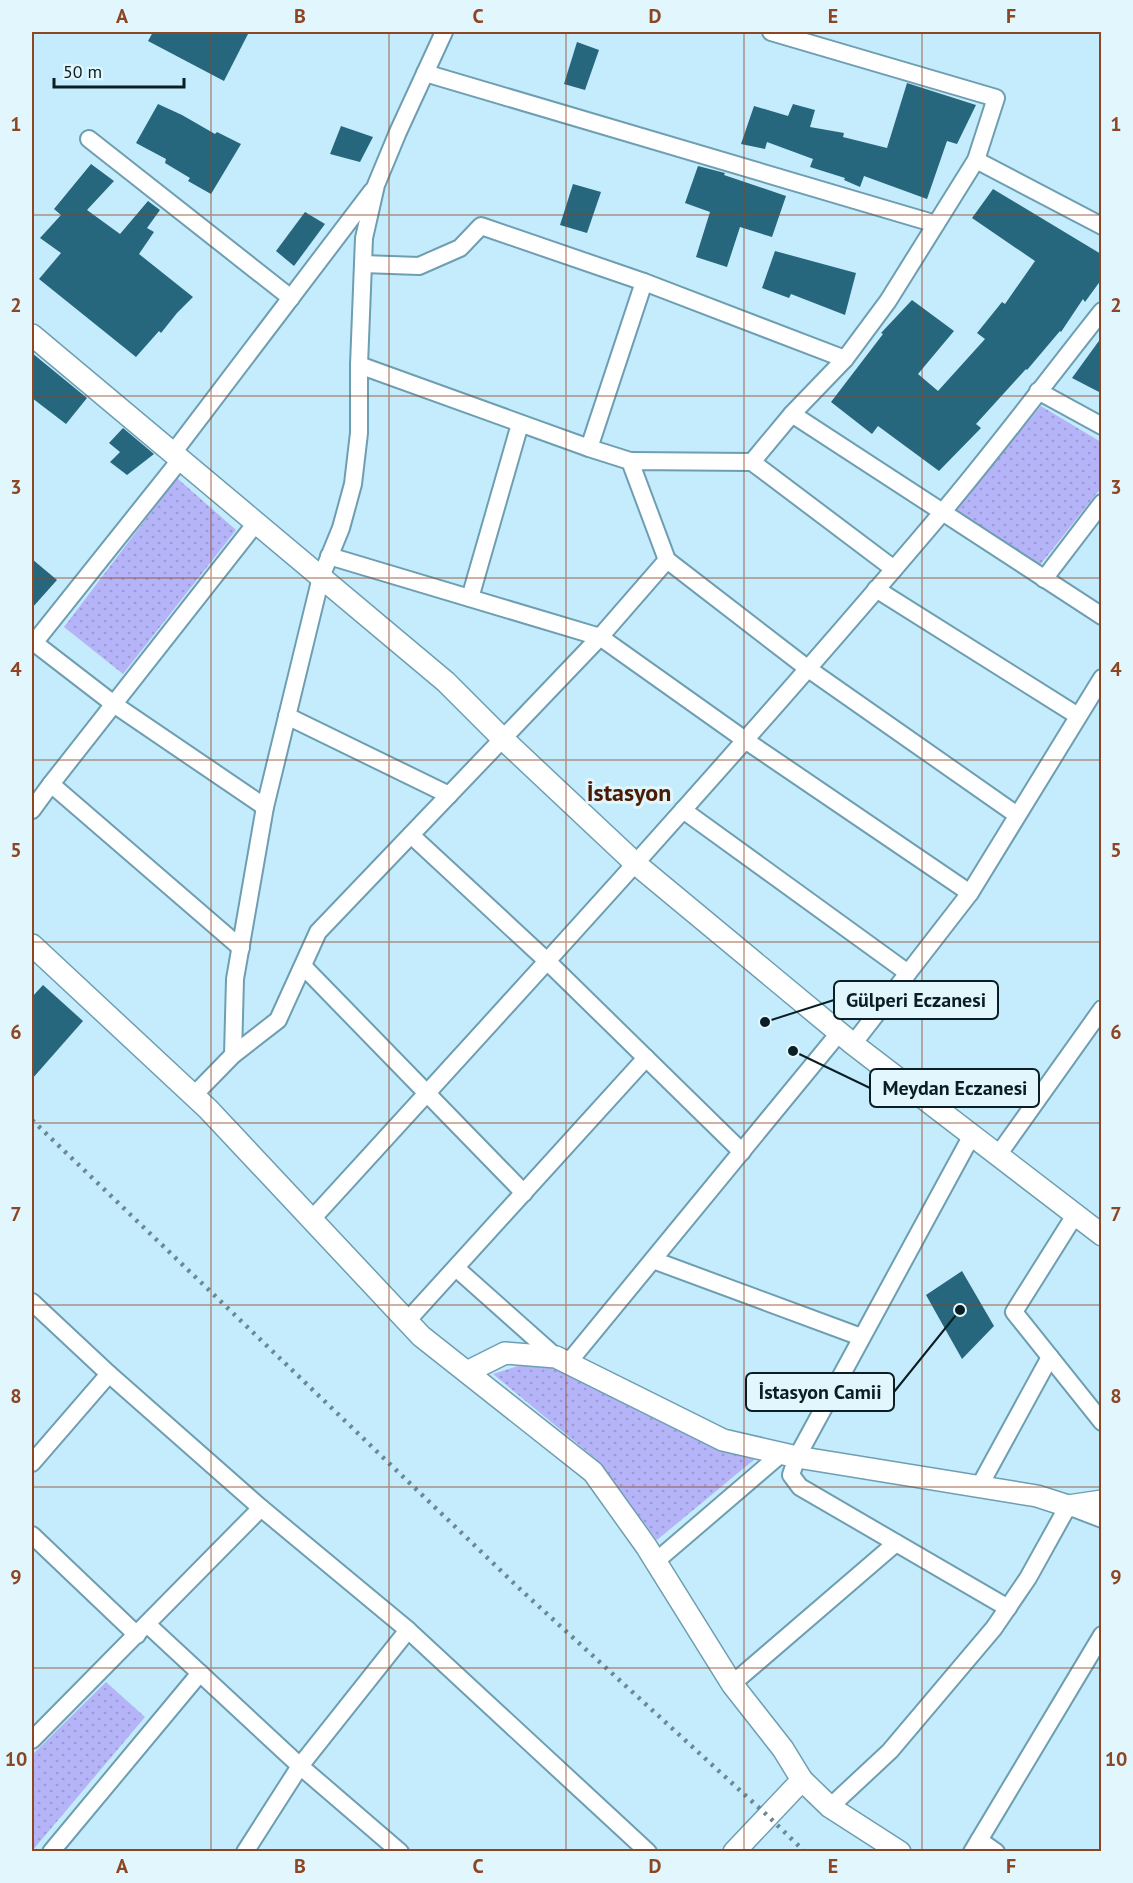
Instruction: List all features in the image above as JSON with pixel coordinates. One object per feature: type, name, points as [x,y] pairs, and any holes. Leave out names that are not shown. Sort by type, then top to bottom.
[{"type":"street","points":[[233,1055],[236,979],[265,807],[321,578],[341,528],[353,484],[358,433],[358,365],[364,238],[376,185],[444,32]]},
{"type":"street","points":[[752,462],[792,414],[845,360],[888,301],[976,160],[996,98],[771,32]]},
{"type":"street","points":[[425,73],[936,224]]},
{"type":"street","points":[[88,140],[291,298]]},
{"type":"street","points":[[976,160],[1101,226]]},
{"type":"street","points":[[265,807],[115,705],[33,642],[177,456],[376,185]]},
{"type":"street","points":[[363,264],[419,266],[460,248],[481,226],[644,282],[845,360]]},
{"type":"street","points":[[589,448],[644,282]]},
{"type":"street","points":[[312,1219],[636,864],[745,740],[942,513],[1101,311]]},
{"type":"street","points":[[32,334],[446,682],[636,864],[846,1039],[1101,1235]]},
{"type":"street","points":[[358,365],[630,461],[752,462],[894,568]]},
{"type":"street","points":[[1038,391],[1101,426]]},
{"type":"street","points":[[792,414],[1101,616]]},
{"type":"street","points":[[470,598],[520,423]]},
{"type":"street","points":[[630,461],[667,560],[807,668],[1017,815]]},
{"type":"street","points":[[1044,579],[1101,503]]},
{"type":"street","points":[[32,810],[256,523]]},
{"type":"street","points":[[329,556],[600,637],[745,740],[970,893]]},
{"type":"street","points":[[194,1095],[233,1055],[278,1020],[318,932],[600,637],[667,560]]},
{"type":"street","points":[[876,589],[1078,716]]},
{"type":"street","points":[[562,1360],[653,1260],[742,1152],[908,973],[970,893],[1101,678]]},
{"type":"street","points":[[287,716],[449,795]]},
{"type":"street","points":[[51,784],[241,948]]},
{"type":"street","points":[[683,810],[908,973]]},
{"type":"street","points":[[411,835],[547,961],[742,1152]]},
{"type":"street","points":[[32,945],[194,1095],[421,1336],[593,1472],[655,1562],[732,1684],[783,1749],[802,1780],[830,1807],[900,1851]]},
{"type":"street","points":[[303,966],[524,1193]]},
{"type":"street","points":[[998,1155],[1101,1009]]},
{"type":"street","points":[[407,1321],[646,1058]]},
{"type":"street","points":[[655,1562],[789,1456],[861,1337],[972,1135]]},
{"type":"street","points":[[1075,1215],[1014,1312],[1101,1422]]},
{"type":"street","points":[[653,1260],[861,1337]]},
{"type":"street","points":[[456,1268],[562,1360],[723,1440],[789,1456],[1037,1496],[1101,1519]]},
{"type":"street","points":[[32,1302],[109,1374],[261,1508],[408,1630],[648,1851]]},
{"type":"street","points":[[467,1372],[505,1353],[562,1360]]},
{"type":"street","points":[[979,1487],[1050,1357]]},
{"type":"street","points":[[32,1463],[109,1374]]},
{"type":"street","points":[[789,1456],[791,1475],[800,1487],[1008,1608]]},
{"type":"street","points":[[1068,1506],[1101,1501]]},
{"type":"street","points":[[830,1807],[890,1751],[979,1646],[1028,1578],[1068,1506]]},
{"type":"street","points":[[32,1740],[261,1508]]},
{"type":"street","points":[[32,1535],[142,1630],[200,1673],[300,1766],[400,1851]]},
{"type":"street","points":[[732,1684],[896,1543]]},
{"type":"street","points":[[245,1851],[300,1766],[408,1630]]},
{"type":"street","points":[[996,1851],[976,1846],[1101,1635]]},
{"type":"street","points":[[51,1851],[200,1673]]},
{"type":"street","points":[[734,1851],[802,1780]]},
{"type":"shaded area","points":[[1041,406],[1101,442],[1101,488],[1040,565],[955,509]]},
{"type":"shaded area","points":[[177,478],[236,530],[123,674],[64,627]]},
{"type":"shaded area","points":[[527,1363],[572,1375],[756,1458],[657,1540],[596,1459],[493,1374]]},
{"type":"shaded area","points":[[106,1682],[145,1717],[32,1851],[32,1755]]},
{"type":"building","points":[[153,32],[249,32],[224,81],[148,41]]},
{"type":"building","points":[[577,42],[599,50],[585,90],[564,84]]},
{"type":"building","points":[[907,83],[976,105],[957,144],[947,141],[927,199],[864,176],[860,187],[844,180],[845,178],[810,167],[813,159],[767,142],[765,149],[741,144],[754,106],[788,116],[793,104],[815,110],[810,127],[844,133],[843,137],[887,148]]},
{"type":"building","points":[[158,104],[215,134],[217,132],[241,144],[211,194],[188,181],[190,178],[165,163],[166,159],[136,143]]},
{"type":"building","points":[[341,126],[373,137],[360,162],[330,154]]},
{"type":"building","points":[[91,164],[114,181],[87,210],[120,234],[148,201],[160,210],[147,228],[154,232],[139,254],[193,297],[136,357],[39,279],[61,253],[40,238],[61,215],[54,209]]},
{"type":"building","points":[[698,166],[725,173],[724,175],[786,196],[772,237],[740,227],[727,267],[696,257],[710,212],[685,203]]},
{"type":"building","points":[[573,184],[601,192],[587,233],[560,225]]},
{"type":"building","points":[[993,189],[1101,254],[1101,280],[1085,302],[1083,299],[1061,332],[976,424],[981,428],[939,471],[878,426],[872,434],[831,402],[883,334],[881,333],[912,300],[954,331],[918,374],[938,391],[985,339],[977,333],[1002,302],[1005,304],[1035,261],[972,218]]},
{"type":"building","points":[[305,212],[325,224],[294,266],[276,251]]},
{"type":"building","points":[[775,251],[856,273],[845,315],[791,294],[789,298],[762,288]]},
{"type":"building","points":[[1101,338],[1101,393],[1072,378]]},
{"type":"building","points":[[32,353],[87,398],[66,424],[32,398]]},
{"type":"building","points":[[123,428],[154,454],[127,475],[110,462],[120,452],[109,443]]},
{"type":"building","points":[[32,559],[57,580],[32,608]]},
{"type":"building","points":[[43,985],[83,1021],[32,1079],[32,997]]},
{"type":"building","points":[[962,1271],[994,1326],[962,1359],[926,1295]]},
{"type":"railway","points":[[32,1120],[522,1591],[805,1852]]},
{"type":"place","name":"Gülperi Eczanesi","points":[[765,1022]]},
{"type":"place","name":"Meydan Eczanesi","points":[[793,1051]]},
{"type":"place","name":"İstasyon Camii","points":[[960,1310]]},
{"type":"district","name":"İstasyon","points":[[629,792]]}]
